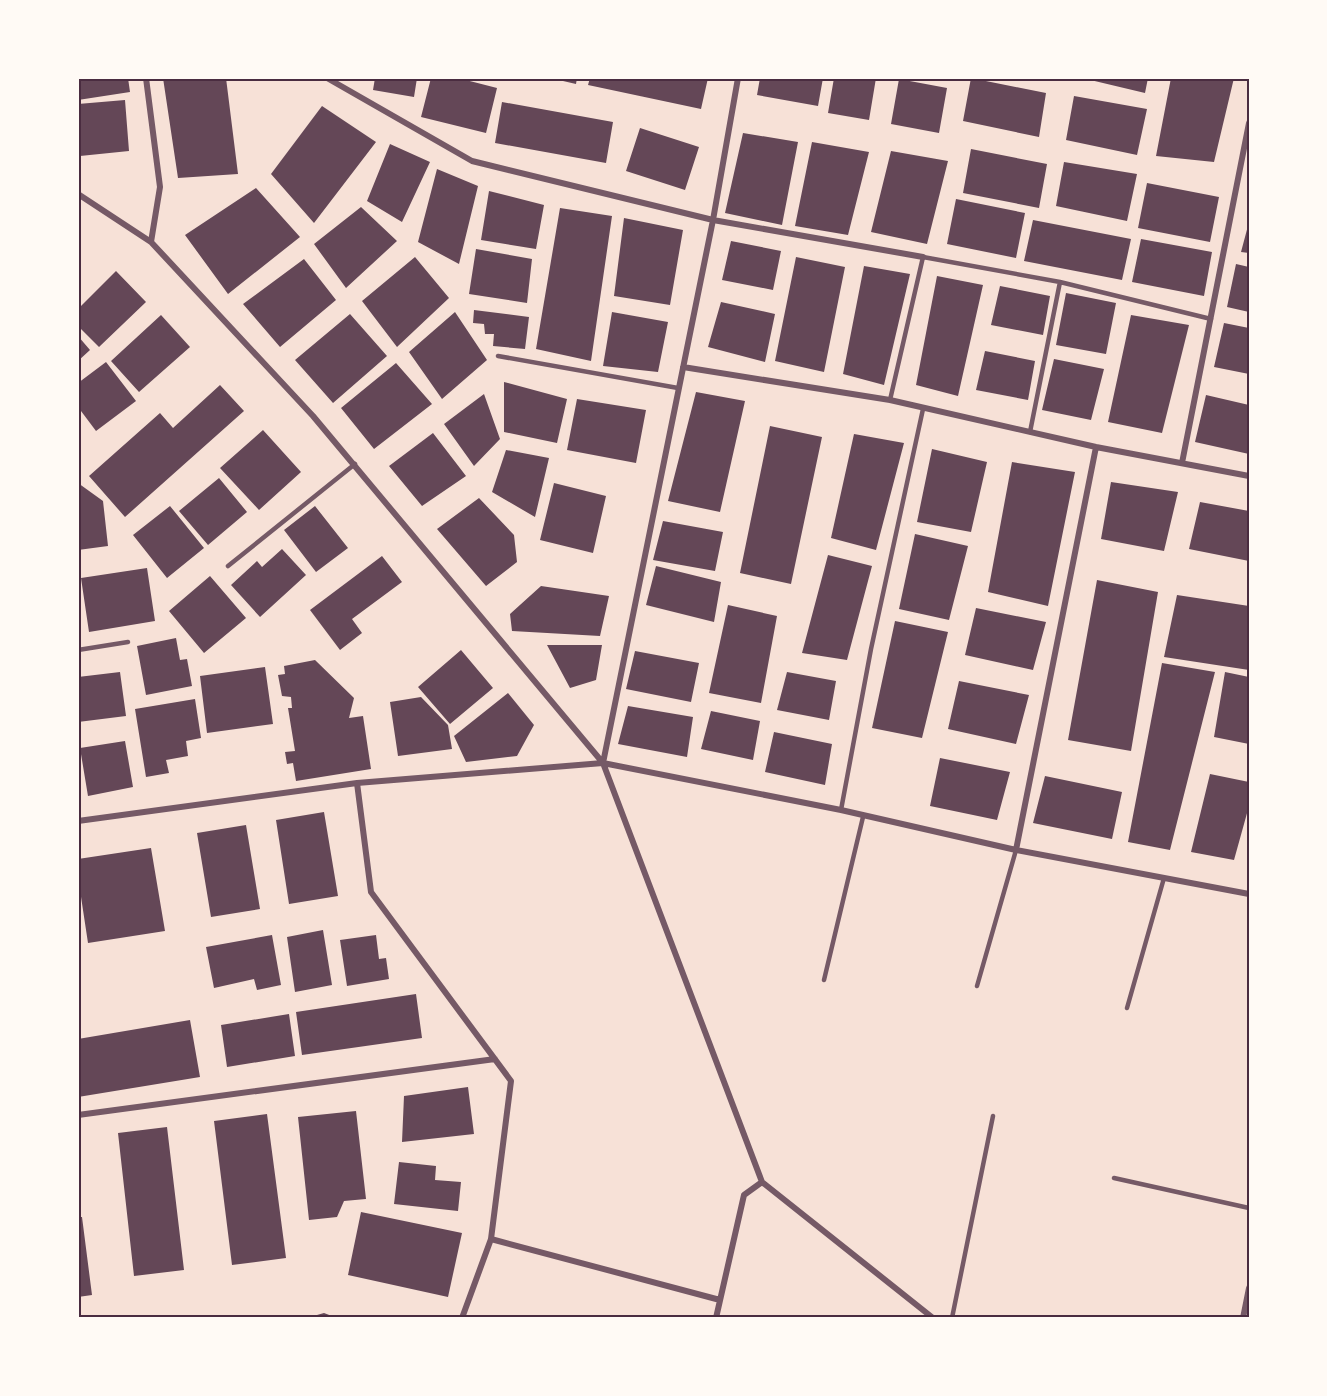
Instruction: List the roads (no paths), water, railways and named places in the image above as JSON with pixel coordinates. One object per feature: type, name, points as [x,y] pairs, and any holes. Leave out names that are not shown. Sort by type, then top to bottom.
[{"type":"street","points":[[146,78],[160,187],[151,242]]},
{"type":"street","points":[[327,78],[472,161],[713,220],[923,257]]},
{"type":"street","points":[[603,763],[713,220],[738,78]]},
{"type":"street","points":[[1182,464],[1249,123]]},
{"type":"street","points":[[78,194],[151,242],[355,464],[603,763],[762,1182],[933,1318]]},
{"type":"street","points":[[683,367],[890,400],[1096,447],[1249,476]]},
{"type":"street","points":[[1016,850],[1096,447]]},
{"type":"street","points":[[78,821],[357,783],[603,763],[841,810],[1016,850],[1249,894]]},
{"type":"street","points":[[357,783],[371,892],[511,1081],[491,1239],[462,1318]]},
{"type":"street","points":[[78,1115],[495,1059]]},
{"type":"street","points":[[716,1318],[744,1194],[762,1182]]},
{"type":"street","points":[[491,1239],[720,1300]]},
{"type":"street","points":[[1243,1318],[1249,1288]]},
{"type":"lane","points":[[890,400],[923,257],[1060,282],[1211,319]]},
{"type":"lane","points":[[1030,432],[1060,282]]},
{"type":"lane","points":[[498,356],[678,388]]},
{"type":"lane","points":[[841,810],[871,649],[923,409]]},
{"type":"lane","points":[[228,566],[355,464]]},
{"type":"lane","points":[[78,650],[128,642]]},
{"type":"lane","points":[[824,980],[864,817]]},
{"type":"lane","points":[[977,986],[1016,850]]},
{"type":"lane","points":[[1127,1008],[1164,878]]},
{"type":"lane","points":[[952,1318],[993,1116]]},
{"type":"lane","points":[[1114,1178],[1249,1208]]}]
